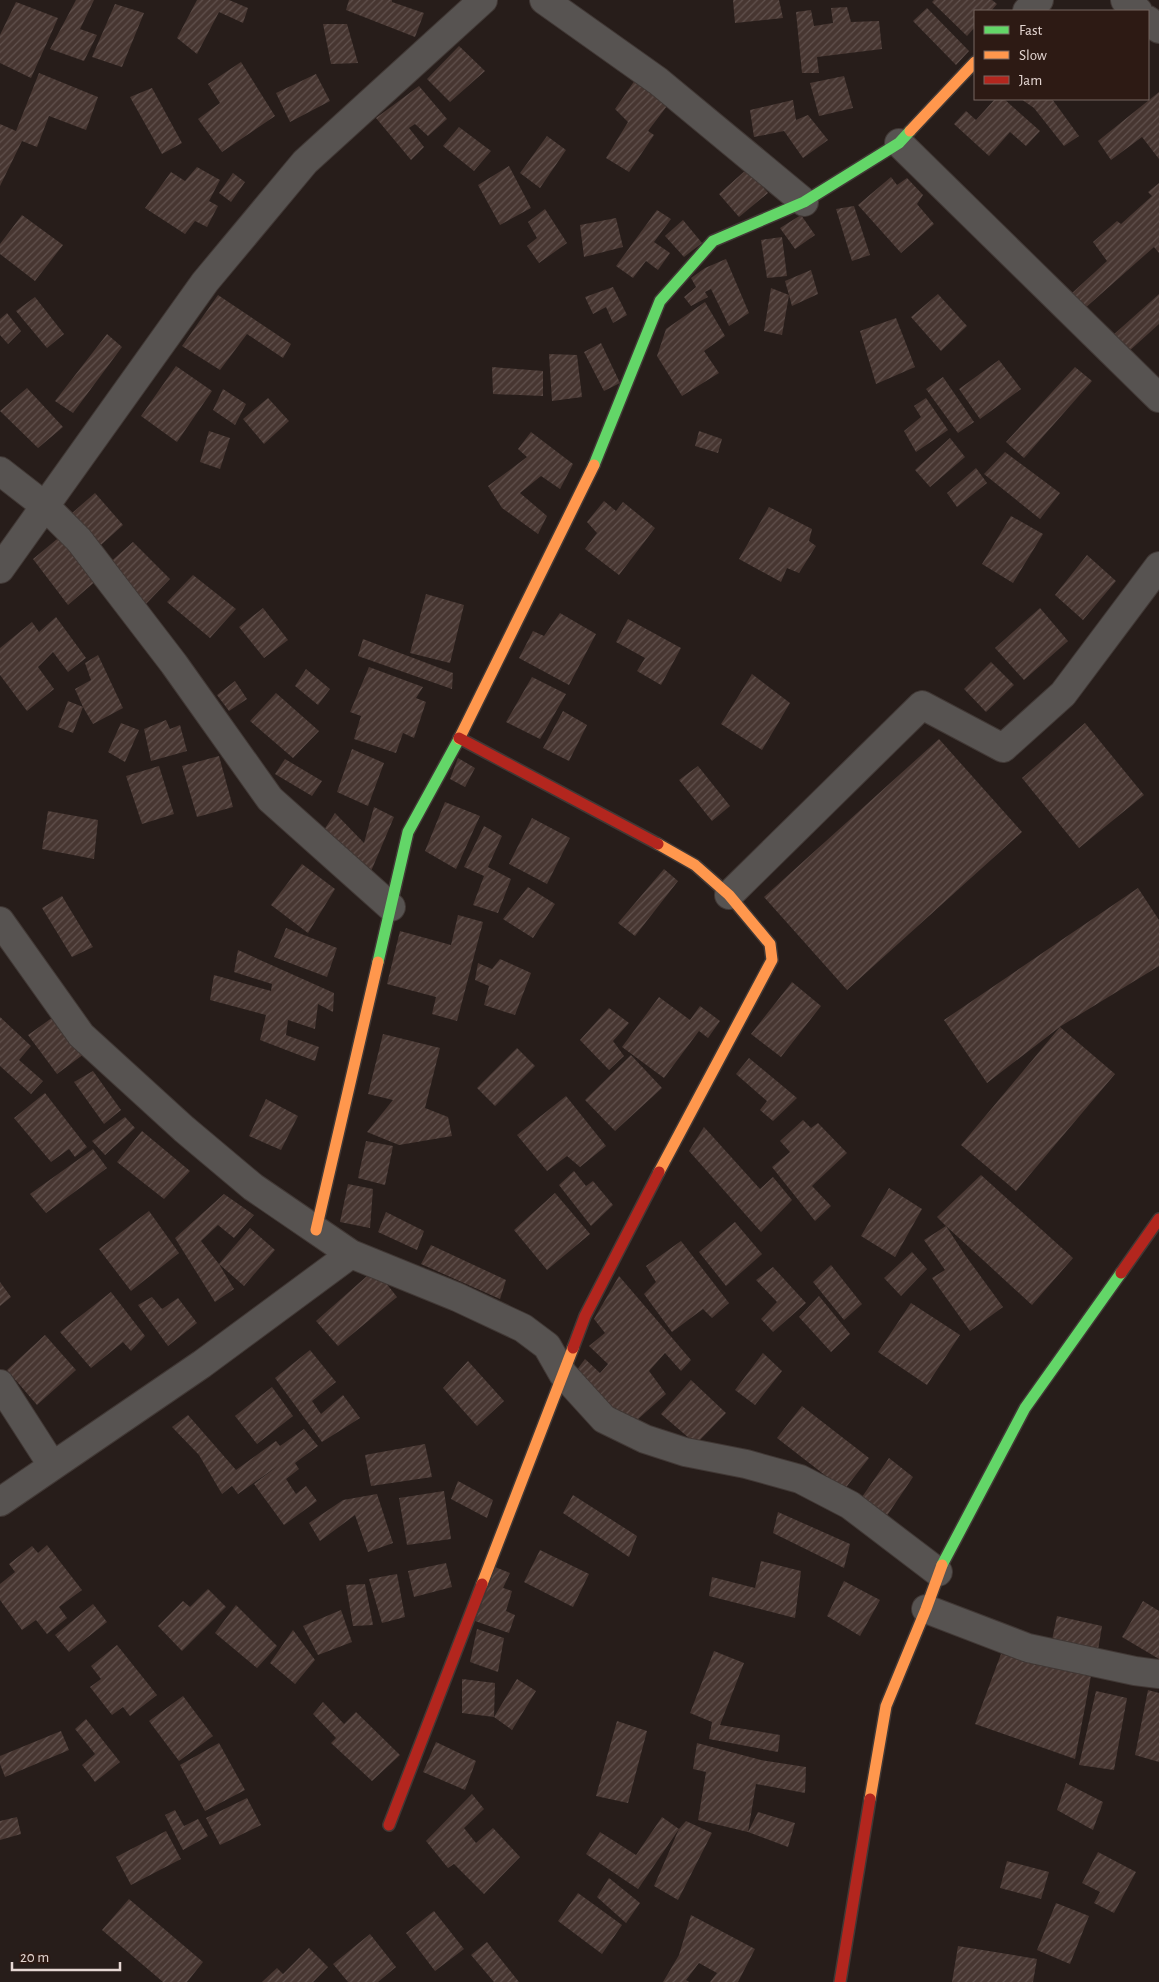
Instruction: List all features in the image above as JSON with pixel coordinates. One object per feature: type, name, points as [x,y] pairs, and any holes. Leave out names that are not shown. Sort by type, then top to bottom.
[{"type":"street","points":[[0,569],[205,282],[305,162],[483,0]]},
{"type":"street","points":[[544,0],[658,81],[804,202]]},
{"type":"street","points":[[1029,10],[1039,0]]},
{"type":"street","points":[[1125,0],[1137,10]]},
{"type":"street","points":[[1149,21],[1159,29]]},
{"type":"street","points":[[316,1230],[408,832],[459,738],[594,464],[660,301],[713,241],[804,202],[899,142],[974,63]]},
{"type":"street","points":[[899,142],[1159,398]]},
{"type":"street","points":[[0,471],[45,506],[85,547],[174,664],[270,799],[390,907]]},
{"type":"street","points":[[729,894],[922,705],[1003,748],[1063,694],[1159,566]]},
{"type":"street","points":[[389,1825],[585,1316],[772,960],[770,944],[729,894],[695,865],[589,806],[459,738]]},
{"type":"street","points":[[0,921],[81,1036],[184,1129],[253,1187],[350,1254],[457,1297],[523,1328],[547,1346],[563,1374],[604,1419],[644,1439],[685,1452],[746,1464],[800,1479],[850,1505],[938,1572]]},
{"type":"street","points":[[840,1982],[886,1706],[926,1609],[938,1572],[1025,1408],[1159,1219]]},
{"type":"street","points":[[0,1502],[202,1364],[350,1254]]},
{"type":"street","points":[[0,1384],[52,1465]]},
{"type":"street","points":[[926,1609],[1028,1648],[1135,1671],[1159,1674]]},
{"type":"building","points":[[76,0],[94,0],[80,29],[97,35],[84,61],[50,49]]},
{"type":"building","points":[[197,0],[229,0],[248,8],[243,23],[219,12],[197,54],[177,38]]},
{"type":"building","points":[[349,0],[392,0],[392,2],[424,13],[415,37],[346,10]]},
{"type":"building","points":[[733,0],[779,0],[783,18],[735,23]]},
{"type":"building","points":[[934,0],[992,0],[997,4],[992,10],[974,10],[974,28],[967,36],[932,2]]},
{"type":"building","points":[[16,2],[58,18],[31,78],[0,63],[0,35]]},
{"type":"building","points":[[115,4],[144,13],[122,67],[92,57]]},
{"type":"building","points":[[847,7],[851,22],[879,21],[882,49],[817,57],[819,73],[802,73],[796,12],[811,10],[814,26],[833,23],[831,8]]},
{"type":"building","points":[[927,8],[969,51],[956,65],[913,21]]},
{"type":"building","points":[[323,24],[347,24],[358,63],[331,64]]},
{"type":"building","points":[[459,46],[485,71],[450,102],[427,79]]},
{"type":"building","points":[[241,62],[275,116],[222,152],[198,119],[220,103],[208,84]]},
{"type":"building","points":[[39,73],[98,97],[86,130],[49,116],[37,147],[22,141],[0,186],[0,124],[16,131]]},
{"type":"building","points":[[316,74],[330,101],[290,122],[276,93]]},
{"type":"building","points":[[844,76],[853,108],[819,116],[810,83]]},
{"type":"building","points":[[635,80],[667,106],[648,131],[654,135],[629,172],[606,158],[628,122],[615,109]]},
{"type":"building","points":[[419,86],[447,119],[428,136],[415,124],[409,128],[424,147],[411,160],[376,118]]},
{"type":"building","points":[[152,88],[182,143],[162,154],[130,97]]},
{"type":"building","points":[[1159,92],[1159,159],[1142,137],[1111,160],[1098,141]]},
{"type":"building","points":[[793,100],[796,120],[808,115],[828,140],[803,158],[784,131],[754,137],[750,110]]},
{"type":"building","points":[[994,100],[1005,100],[1040,131],[1026,146],[1010,132],[989,156],[954,124],[966,111],[976,120]]},
{"type":"building","points":[[1022,100],[1053,100],[1079,136],[1064,146],[1034,108]]},
{"type":"building","points":[[459,127],[491,151],[474,171],[443,146]]},
{"type":"building","points":[[547,136],[566,150],[540,188],[520,173]]},
{"type":"building","points":[[509,166],[531,208],[500,225],[478,185]]},
{"type":"building","points":[[197,167],[220,180],[209,201],[218,206],[207,227],[195,221],[185,234],[145,208],[171,172],[185,181]]},
{"type":"building","points":[[747,169],[768,193],[739,217],[719,194]]},
{"type":"building","points":[[233,173],[245,182],[231,202],[219,193]]},
{"type":"building","points":[[891,177],[897,185],[907,178],[923,195],[917,204],[934,224],[901,253],[858,205]]},
{"type":"building","points":[[1159,183],[1159,253],[1154,247],[1084,309],[1071,294],[1107,261],[1093,242],[1117,221],[1121,224],[1152,196],[1148,192]]},
{"type":"building","points":[[854,206],[870,255],[852,261],[836,209]]},
{"type":"building","points":[[545,209],[567,243],[539,263],[527,246],[537,238],[528,222]]},
{"type":"building","points":[[657,210],[671,219],[654,242],[670,253],[658,270],[646,261],[633,278],[616,266]]},
{"type":"building","points":[[22,215],[63,245],[35,281],[0,254],[0,244]]},
{"type":"building","points":[[801,215],[815,235],[795,249],[780,228]]},
{"type":"building","points":[[616,218],[623,247],[584,257],[580,225]]},
{"type":"building","points":[[683,220],[702,243],[684,257],[665,236]]},
{"type":"building","points":[[782,237],[787,276],[767,278],[761,240]]},
{"type":"building","points":[[726,259],[749,313],[729,326],[711,289],[705,292],[708,297],[691,306],[684,297],[696,287],[691,278],[705,268]]},
{"type":"building","points":[[811,270],[818,294],[792,306],[785,281]]},
{"type":"building","points":[[613,287],[627,315],[613,323],[606,307],[593,314],[585,297]]},
{"type":"building","points":[[771,288],[789,295],[782,335],[764,331]]},
{"type":"building","points":[[938,294],[967,326],[941,351],[911,317]]},
{"type":"building","points":[[1159,294],[1159,324],[1127,353],[1112,336]]},
{"type":"building","points":[[218,295],[291,344],[283,358],[247,334],[220,370],[182,346]]},
{"type":"building","points":[[35,297],[64,334],[47,348],[16,311]]},
{"type":"building","points":[[705,302],[725,336],[704,351],[719,373],[682,396],[657,356],[666,329]]},
{"type":"building","points":[[7,313],[21,331],[8,344],[0,335],[0,319]]},
{"type":"building","points":[[896,318],[915,367],[876,384],[860,331]]},
{"type":"building","points":[[107,334],[122,347],[73,413],[55,401]]},
{"type":"building","points":[[601,343],[620,383],[604,391],[584,352]]},
{"type":"building","points":[[549,354],[577,355],[582,397],[552,401]]},
{"type":"building","points":[[999,360],[1021,389],[980,419],[959,389]]},
{"type":"building","points":[[176,366],[212,391],[177,442],[141,416]]},
{"type":"building","points":[[492,367],[543,371],[543,396],[493,394]]},
{"type":"building","points":[[1075,367],[1092,381],[1024,458],[1006,442]]},
{"type":"building","points":[[943,377],[974,422],[958,433],[926,389]]},
{"type":"building","points":[[27,388],[63,427],[38,448],[0,411]]},
{"type":"building","points":[[223,389],[246,404],[235,425],[213,410]]},
{"type":"building","points":[[268,398],[289,421],[264,444],[243,419]]},
{"type":"building","points":[[926,398],[948,430],[916,452],[904,431],[921,417],[914,406]]},
{"type":"building","points":[[209,431],[230,438],[220,469],[200,462]]},
{"type":"building","points":[[699,431],[722,439],[718,453],[695,446]]},
{"type":"building","points":[[531,432],[573,464],[560,489],[541,476],[520,493],[547,516],[538,534],[502,508],[488,486],[527,457],[518,449]]},
{"type":"building","points":[[950,438],[965,457],[930,487],[915,470]]},
{"type":"building","points":[[1005,452],[1060,493],[1040,519],[984,474]]},
{"type":"building","points":[[976,468],[987,483],[957,507],[947,493]]},
{"type":"building","points":[[95,493],[123,525],[92,553],[63,521]]},
{"type":"building","points":[[604,501],[616,511],[623,502],[655,528],[619,575],[585,549],[597,533],[587,522]]},
{"type":"building","points":[[769,507],[812,529],[809,541],[816,546],[799,573],[787,568],[781,582],[739,559]]},
{"type":"building","points":[[1011,516],[1043,534],[1013,583],[982,564]]},
{"type":"building","points":[[62,535],[97,580],[68,605],[33,559]]},
{"type":"building","points":[[133,542],[170,579],[145,605],[107,565]]},
{"type":"building","points":[[1087,555],[1116,581],[1083,620],[1055,595]]},
{"type":"building","points":[[193,575],[236,609],[210,638],[167,602]]},
{"type":"building","points":[[426,594],[464,605],[450,663],[410,653]]},
{"type":"building","points":[[263,608],[288,640],[264,658],[239,627]]},
{"type":"building","points":[[1040,608],[1068,641],[1024,680],[995,648]]},
{"type":"building","points":[[560,613],[596,634],[569,685],[519,658],[533,631],[544,636]]},
{"type":"building","points":[[56,617],[86,658],[68,672],[53,652],[38,667],[54,689],[27,711],[0,675],[0,648],[32,622],[39,632]]},
{"type":"building","points":[[628,619],[681,648],[661,685],[637,671],[645,658],[616,642]]},
{"type":"building","points":[[363,639],[453,673],[452,689],[358,656]]},
{"type":"building","points":[[98,655],[123,708],[93,724],[75,689],[91,680],[85,663]]},
{"type":"building","points":[[991,662],[1014,685],[986,712],[964,689]]},
{"type":"building","points":[[369,667],[423,687],[416,698],[426,702],[414,738],[403,733],[396,753],[354,739],[361,716],[350,712]]},
{"type":"building","points":[[306,669],[330,689],[318,705],[295,686]]},
{"type":"building","points":[[752,674],[790,703],[762,750],[721,724]]},
{"type":"building","points":[[532,677],[566,694],[540,739],[506,722]]},
{"type":"building","points":[[235,681],[247,699],[229,711],[217,695]]},
{"type":"building","points":[[276,693],[319,731],[293,758],[250,721]]},
{"type":"building","points":[[68,701],[83,707],[73,733],[58,727]]},
{"type":"building","points":[[563,711],[587,725],[569,761],[543,748]]},
{"type":"building","points":[[166,720],[170,729],[180,725],[187,751],[151,761],[144,729]]},
{"type":"building","points":[[121,723],[139,730],[125,762],[108,752]]},
{"type":"building","points":[[1085,723],[1144,795],[1079,848],[1022,778]]},
{"type":"building","points":[[939,739],[1022,832],[847,990],[764,897]]},
{"type":"building","points":[[352,749],[384,763],[368,806],[337,792]]},
{"type":"building","points":[[219,756],[233,807],[197,817],[182,766]]},
{"type":"building","points":[[458,758],[475,768],[465,787],[450,779]]},
{"type":"building","points":[[285,759],[322,781],[312,796],[275,774]]},
{"type":"building","points":[[159,766],[174,814],[142,824],[126,776]]},
{"type":"building","points":[[698,766],[730,806],[712,821],[679,780]]},
{"type":"building","points":[[445,802],[480,816],[456,869],[425,851]]},
{"type":"building","points":[[374,807],[394,817],[369,876],[322,833],[335,813],[364,843]]},
{"type":"building","points":[[48,811],[98,820],[94,859],[42,849]]},
{"type":"building","points":[[532,818],[570,838],[547,884],[509,864]]},
{"type":"building","points":[[484,826],[502,836],[488,867],[511,879],[498,913],[473,905],[484,876],[464,867]]},
{"type":"building","points":[[302,864],[335,889],[308,933],[271,905]]},
{"type":"building","points":[[664,869],[678,881],[635,936],[618,923]]},
{"type":"building","points":[[528,887],[555,904],[533,938],[503,919]]},
{"type":"building","points":[[1138,888],[1159,920],[1159,966],[1061,1026],[987,1083],[944,1020]]},
{"type":"building","points":[[62,896],[93,947],[72,957],[42,908]]},
{"type":"building","points":[[458,915],[483,922],[457,1021],[432,1014],[436,997],[387,984],[400,931],[451,945]]},
{"type":"building","points":[[286,928],[337,948],[327,977],[274,957]]},
{"type":"building","points":[[238,950],[334,993],[333,1012],[318,1004],[315,1029],[288,1020],[286,1035],[319,1047],[315,1061],[260,1040],[266,1015],[210,1000],[214,975],[271,991],[272,984],[234,972]]},
{"type":"building","points":[[500,959],[531,973],[515,1015],[484,1005],[489,986],[475,980],[478,963],[492,969]]},
{"type":"building","points":[[792,982],[821,1006],[781,1057],[751,1034]]},
{"type":"building","points":[[659,997],[690,1020],[700,1006],[720,1021],[708,1038],[699,1031],[664,1078],[622,1047]]},
{"type":"building","points":[[609,1008],[629,1023],[613,1041],[624,1056],[609,1070],[580,1040]]},
{"type":"building","points":[[56,1015],[84,1054],[57,1074],[28,1035]]},
{"type":"building","points":[[0,1017],[31,1046],[19,1060],[43,1081],[31,1094],[0,1066]]},
{"type":"building","points":[[1060,1027],[1115,1074],[1016,1191],[961,1145]]},
{"type":"building","points":[[383,1034],[440,1048],[425,1108],[448,1117],[452,1136],[399,1145],[367,1132],[393,1100],[368,1094]]},
{"type":"building","points":[[517,1048],[535,1066],[495,1106],[477,1088]]},
{"type":"building","points":[[631,1055],[662,1088],[615,1131],[585,1100]]},
{"type":"building","points":[[749,1058],[797,1098],[773,1121],[760,1110],[767,1101],[736,1074]]},
{"type":"building","points":[[93,1071],[121,1110],[104,1124],[74,1082]]},
{"type":"building","points":[[45,1093],[87,1147],[75,1157],[69,1149],[51,1162],[14,1118]]},
{"type":"building","points":[[566,1096],[606,1146],[580,1167],[567,1156],[547,1171],[517,1135]]},
{"type":"building","points":[[266,1099],[298,1116],[281,1150],[249,1136]]},
{"type":"building","points":[[125,1117],[135,1128],[105,1155],[92,1141]]},
{"type":"building","points":[[803,1120],[811,1128],[818,1123],[847,1153],[812,1186],[831,1206],[815,1221],[772,1167],[790,1152],[780,1141]]},
{"type":"building","points":[[704,1127],[760,1189],[773,1177],[792,1200],[761,1232],[689,1151]]},
{"type":"building","points":[[142,1131],[190,1171],[164,1199],[117,1162]]},
{"type":"building","points":[[366,1141],[393,1146],[385,1185],[358,1178]]},
{"type":"building","points":[[93,1149],[107,1168],[46,1213],[30,1194]]},
{"type":"building","points":[[574,1171],[586,1186],[593,1181],[613,1205],[591,1226],[559,1185]]},
{"type":"building","points":[[981,1175],[1073,1258],[1032,1305],[937,1217]]},
{"type":"building","points":[[348,1184],[373,1189],[370,1228],[340,1222]]},
{"type":"building","points":[[889,1188],[922,1209],[895,1257],[861,1236]]},
{"type":"building","points":[[555,1193],[590,1234],[547,1270],[514,1230]]},
{"type":"building","points":[[224,1194],[254,1215],[234,1238],[218,1225],[201,1241],[219,1264],[234,1289],[215,1302],[175,1238]]},
{"type":"building","points":[[149,1211],[179,1253],[131,1291],[99,1249]]},
{"type":"building","points":[[386,1212],[424,1231],[417,1250],[378,1232]]},
{"type":"building","points":[[735,1222],[762,1254],[726,1286],[699,1252]]},
{"type":"building","points":[[946,1226],[1003,1307],[970,1331],[932,1278],[945,1270],[924,1240]]},
{"type":"building","points":[[250,1228],[275,1250],[244,1286],[219,1264]]},
{"type":"building","points":[[681,1241],[729,1303],[712,1318],[703,1309],[672,1332],[644,1294],[656,1282],[646,1266]]},
{"type":"building","points":[[431,1245],[506,1280],[500,1299],[421,1264]]},
{"type":"building","points":[[912,1252],[927,1269],[901,1296],[884,1278]]},
{"type":"building","points":[[831,1265],[862,1304],[844,1320],[813,1282]]},
{"type":"building","points":[[773,1267],[806,1303],[773,1332],[761,1319],[777,1302],[756,1280]]},
{"type":"building","points":[[375,1269],[397,1297],[338,1346],[316,1321]]},
{"type":"building","points":[[619,1276],[691,1360],[681,1371],[665,1353],[649,1371],[666,1394],[627,1429],[576,1371],[585,1359],[600,1373],[608,1364],[589,1346],[605,1333],[594,1319]]},
{"type":"building","points":[[0,1282],[11,1297],[0,1306]]},
{"type":"building","points":[[111,1292],[145,1336],[131,1351],[123,1342],[91,1368],[60,1332]]},
{"type":"building","points":[[819,1296],[850,1334],[831,1352],[799,1317]]},
{"type":"building","points":[[152,1297],[162,1309],[178,1298],[197,1323],[168,1346],[138,1305]]},
{"type":"building","points":[[911,1303],[960,1335],[927,1385],[878,1352]]},
{"type":"building","points":[[45,1335],[76,1370],[37,1405],[7,1370]]},
{"type":"building","points":[[310,1350],[336,1382],[312,1401],[321,1414],[343,1395],[360,1418],[322,1442],[275,1378]]},
{"type":"building","points":[[763,1353],[782,1371],[755,1405],[735,1390]]},
{"type":"building","points":[[468,1361],[504,1401],[477,1426],[443,1388]]},
{"type":"building","points":[[691,1380],[726,1413],[696,1444],[661,1414]]},
{"type":"building","points":[[272,1387],[293,1416],[257,1444],[235,1416]]},
{"type":"building","points":[[802,1406],[869,1458],[844,1490],[777,1438]]},
{"type":"building","points":[[188,1415],[236,1470],[276,1441],[280,1446],[304,1429],[318,1446],[295,1463],[299,1469],[286,1479],[296,1494],[306,1486],[317,1501],[284,1525],[254,1484],[279,1465],[238,1494],[232,1486],[222,1494],[199,1455],[172,1427]]},
{"type":"building","points":[[425,1444],[432,1477],[371,1486],[365,1455]]},
{"type":"building","points":[[889,1458],[913,1477],[886,1517],[862,1497]]},
{"type":"building","points":[[458,1481],[493,1500],[487,1518],[451,1499]]},
{"type":"building","points":[[444,1491],[451,1539],[407,1545],[399,1498]]},
{"type":"building","points":[[377,1494],[393,1543],[368,1552],[355,1515],[320,1541],[309,1523],[343,1500]]},
{"type":"building","points":[[573,1495],[637,1536],[629,1557],[563,1513]]},
{"type":"building","points":[[778,1512],[850,1544],[844,1568],[773,1533]]},
{"type":"building","points":[[47,1545],[82,1590],[59,1607],[67,1618],[47,1634],[36,1620],[22,1630],[0,1600],[0,1584],[15,1572],[9,1564],[32,1546],[38,1553]]},
{"type":"building","points":[[540,1550],[589,1574],[573,1607],[524,1582]]},
{"type":"building","points":[[761,1561],[801,1571],[795,1618],[709,1596],[712,1577],[755,1588]]},
{"type":"building","points":[[446,1563],[452,1587],[414,1597],[408,1571]]},
{"type":"building","points":[[495,1567],[510,1573],[503,1588],[512,1591],[506,1611],[515,1615],[509,1633],[475,1621]]},
{"type":"building","points":[[397,1574],[405,1617],[382,1623],[369,1579]]},
{"type":"building","points":[[844,1581],[880,1600],[860,1636],[827,1616]]},
{"type":"building","points":[[365,1584],[373,1625],[353,1626],[346,1585]]},
{"type":"building","points":[[208,1589],[226,1607],[182,1651],[158,1626],[183,1601],[190,1607]]},
{"type":"building","points":[[1143,1601],[1159,1611],[1159,1659],[1122,1637]]},
{"type":"building","points":[[93,1604],[107,1622],[69,1652],[55,1635]]},
{"type":"building","points":[[236,1605],[277,1646],[257,1668],[215,1633]]},
{"type":"building","points":[[341,1610],[352,1642],[318,1655],[303,1626]]},
{"type":"building","points":[[1057,1616],[1102,1626],[1098,1650],[1052,1640]]},
{"type":"building","points":[[477,1629],[504,1638],[498,1672],[470,1662]]},
{"type":"building","points":[[293,1630],[315,1660],[295,1684],[270,1663]]},
{"type":"building","points":[[117,1645],[157,1695],[130,1716],[123,1707],[112,1715],[90,1687],[101,1679],[91,1666]]},
{"type":"building","points":[[714,1651],[744,1663],[720,1725],[780,1735],[778,1752],[709,1739],[712,1722],[690,1713]]},
{"type":"building","points":[[1001,1654],[1091,1676],[1075,1759],[975,1724]]},
{"type":"building","points":[[462,1679],[495,1683],[494,1717],[462,1713]]},
{"type":"building","points":[[517,1679],[536,1691],[512,1730],[494,1717]]},
{"type":"building","points":[[1148,1690],[1159,1693],[1159,1762],[1135,1755]]},
{"type":"building","points":[[1096,1691],[1127,1698],[1114,1770],[1079,1765]]},
{"type":"building","points":[[183,1696],[213,1736],[179,1761],[149,1721]]},
{"type":"building","points":[[323,1702],[344,1724],[356,1712],[400,1755],[372,1781],[331,1743],[336,1738],[313,1714]]},
{"type":"building","points":[[86,1719],[120,1762],[95,1782],[82,1765],[95,1754],[75,1729]]},
{"type":"building","points":[[617,1721],[647,1731],[628,1803],[596,1796]]},
{"type":"building","points":[[61,1731],[69,1750],[5,1777],[0,1764],[0,1756]]},
{"type":"building","points":[[436,1742],[476,1761],[465,1790],[423,1772]]},
{"type":"building","points":[[219,1743],[245,1790],[205,1811],[180,1765]]},
{"type":"building","points":[[697,1743],[761,1760],[806,1767],[805,1793],[756,1784],[748,1832],[698,1820],[706,1772],[693,1769]]},
{"type":"building","points":[[1066,1783],[1103,1802],[1093,1830],[1057,1810]]},
{"type":"building","points":[[472,1794],[484,1809],[464,1828],[476,1843],[493,1828],[520,1857],[484,1894],[454,1864],[448,1868],[426,1841]]},
{"type":"building","points":[[247,1798],[261,1825],[220,1845],[206,1818]]},
{"type":"building","points":[[175,1810],[184,1826],[198,1819],[208,1836],[183,1850],[165,1815]]},
{"type":"building","points":[[758,1812],[795,1823],[788,1847],[748,1832]]},
{"type":"building","points":[[17,1817],[21,1834],[0,1840],[0,1821]]},
{"type":"building","points":[[662,1817],[679,1829],[638,1889],[586,1854],[600,1832],[636,1855]]},
{"type":"building","points":[[686,1821],[712,1833],[678,1900],[654,1886],[679,1829]]},
{"type":"building","points":[[166,1831],[181,1859],[131,1885],[116,1857]]},
{"type":"building","points":[[1098,1852],[1136,1872],[1114,1913],[1094,1903],[1100,1892],[1082,1883]]},
{"type":"building","points":[[1007,1861],[1049,1872],[1041,1899],[1000,1888]]},
{"type":"building","points":[[609,1878],[640,1903],[626,1923],[597,1897]]},
{"type":"building","points":[[578,1893],[622,1925],[602,1954],[558,1921]]},
{"type":"building","points":[[129,1899],[203,1962],[187,1982],[163,1982],[102,1930]]},
{"type":"building","points":[[1056,1903],[1089,1916],[1070,1964],[1037,1950]]},
{"type":"building","points":[[434,1911],[464,1949],[435,1971],[406,1933]]},
{"type":"building","points":[[691,1915],[755,1949],[738,1982],[710,1982],[717,1973],[699,1963],[686,1980],[689,1982],[663,1982],[679,1955]]},
{"type":"building","points":[[370,1934],[396,1967],[378,1982],[348,1982],[333,1964]]},
{"type":"building","points":[[487,1942],[519,1982],[494,1982],[471,1955]]},
{"type":"building","points":[[958,1946],[1037,1959],[1033,1982],[952,1982]]},
{"type":"building","points":[[309,1948],[328,1967],[313,1982],[262,1982],[277,1968],[283,1974]]},
{"type":"traffic: fast","points":[[594,465],[660,301],[713,241],[804,202],[899,143],[910,131]]},
{"type":"traffic: fast","points":[[378,962],[408,832],[459,739]]},
{"type":"traffic: fast","points":[[942,1565],[1025,1408],[1121,1273]]},
{"type":"traffic: slow","points":[[910,131],[974,63]]},
{"type":"traffic: slow","points":[[459,739],[594,465]]},
{"type":"traffic: slow","points":[[658,844],[695,865],[729,895],[770,944],[772,960],[659,1172]]},
{"type":"traffic: slow","points":[[316,1230],[378,962]]},
{"type":"traffic: slow","points":[[482,1584],[573,1348]]},
{"type":"traffic: slow","points":[[870,1799],[886,1706],[942,1565]]},
{"type":"traffic: jam","points":[[459,738],[658,844]]},
{"type":"traffic: jam","points":[[573,1348],[585,1316],[659,1172]]},
{"type":"traffic: jam","points":[[1121,1273],[1159,1219]]},
{"type":"traffic: jam","points":[[389,1825],[482,1584]]},
{"type":"traffic: jam","points":[[840,1982],[870,1799]]}]
